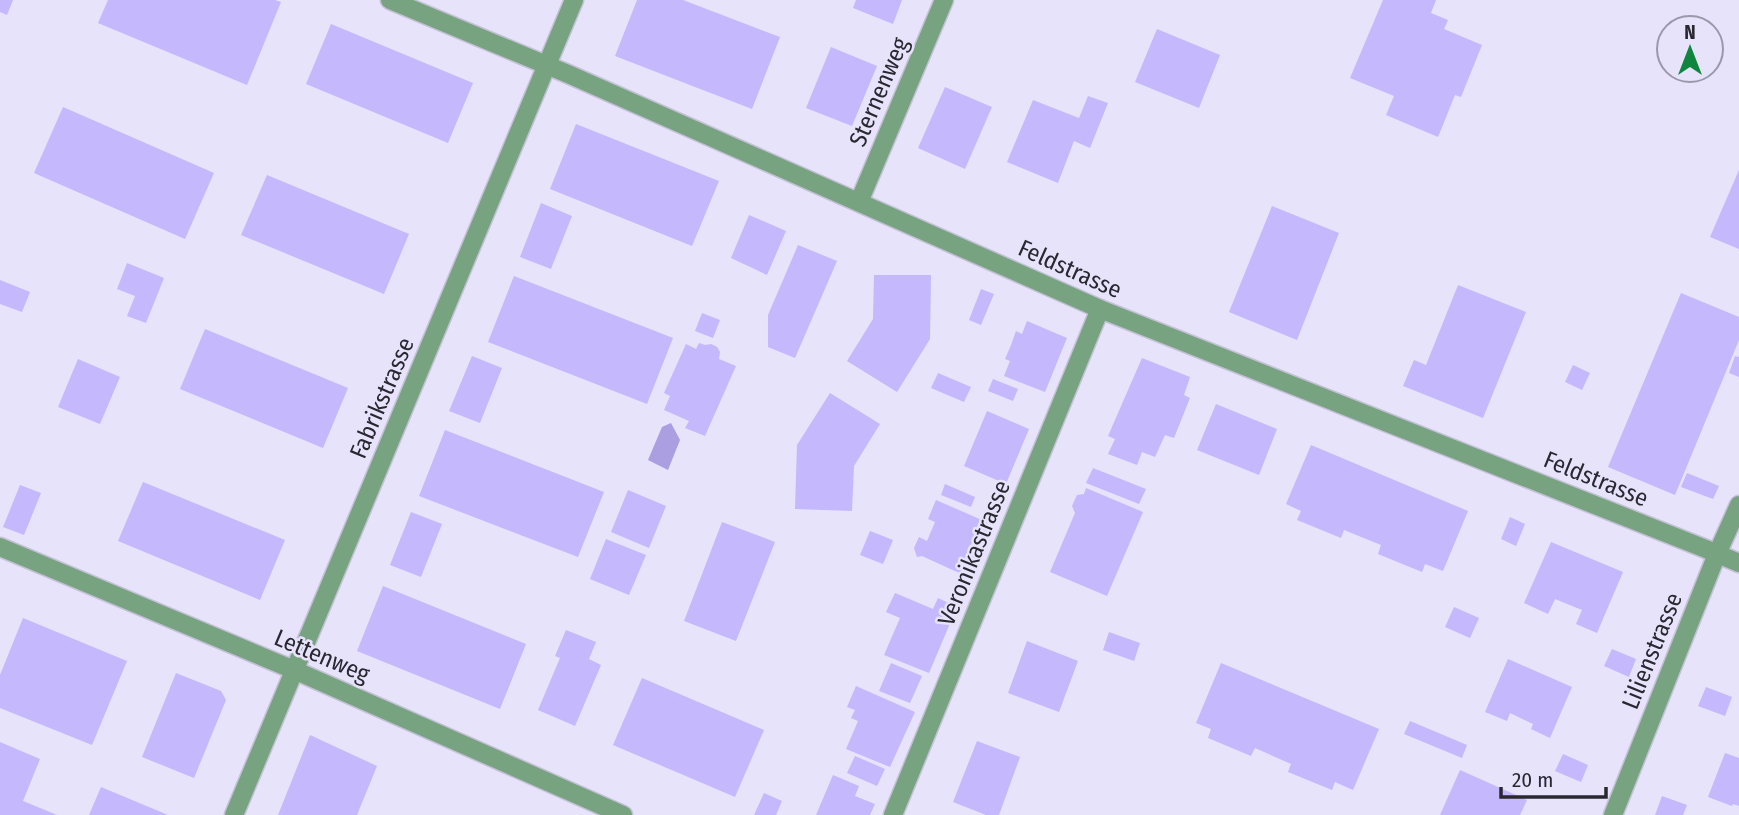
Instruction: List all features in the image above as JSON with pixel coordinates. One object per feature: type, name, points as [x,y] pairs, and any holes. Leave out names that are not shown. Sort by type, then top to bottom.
[{"type":"street","name":"Feldstrasse","points":[[390,0],[547,65],[1100,309],[1739,563]]},
{"type":"street","name":"Fabrikstrasse","points":[[234,815],[574,0]]},
{"type":"street","name":"Sternenweg","points":[[859,202],[944,0]]},
{"type":"street","name":"Veronikastrasse","points":[[893,815],[1100,309]]},
{"type":"street","name":"Lilienstrasse","points":[[1613,815],[1739,505]]},
{"type":"street","name":"Lettenweg","points":[[0,547],[294,670],[623,815]]},
{"type":"shaded area","points":[[671,423],[680,440],[668,470],[648,460],[662,427]]},
{"type":"building","points":[[0,0],[13,0],[7,15],[0,12]]},
{"type":"building","points":[[108,0],[281,2],[247,85],[98,23]]},
{"type":"building","points":[[637,0],[683,0],[780,37],[752,109],[615,56]]},
{"type":"building","points":[[856,0],[902,0],[893,24],[853,8]]},
{"type":"building","points":[[1383,0],[1436,0],[1431,13],[1448,20],[1444,29],[1482,45],[1461,97],[1455,95],[1438,137],[1386,115],[1394,96],[1350,78]]},
{"type":"building","points":[[331,24],[473,83],[448,143],[306,84]]},
{"type":"building","points":[[1157,29],[1220,55],[1199,108],[1135,82]]},
{"type":"building","points":[[831,47],[877,66],[852,126],[806,108]]},
{"type":"building","points":[[945,87],[992,107],[965,169],[918,148]]},
{"type":"building","points":[[1088,96],[1108,103],[1090,148],[1074,141],[1058,183],[1007,162],[1033,100],[1079,118]]},
{"type":"building","points":[[63,107],[214,173],[185,239],[34,173]]},
{"type":"building","points":[[576,124],[719,181],[692,246],[550,189]]},
{"type":"building","points":[[1739,170],[1739,249],[1710,237]]},
{"type":"building","points":[[267,175],[409,234],[384,294],[241,235]]},
{"type":"building","points":[[541,203],[572,216],[551,269],[520,257]]},
{"type":"building","points":[[1272,206],[1339,233],[1297,340],[1229,312]]},
{"type":"building","points":[[749,215],[786,231],[767,275],[731,258]]},
{"type":"building","points":[[798,245],[837,261],[795,358],[768,347],[768,315]]},
{"type":"building","points":[[127,263],[164,278],[146,323],[127,316],[135,296],[117,289]]},
{"type":"building","points":[[874,275],[931,275],[930,339],[897,392],[847,361],[873,319]]},
{"type":"building","points":[[514,276],[673,338],[647,404],[488,342]]},
{"type":"building","points":[[0,280],[30,292],[22,312],[0,304]]},
{"type":"building","points":[[1458,285],[1526,312],[1483,418],[1403,386],[1414,360],[1426,365]]},
{"type":"building","points":[[981,289],[994,294],[981,325],[969,320]]},
{"type":"building","points":[[1681,293],[1739,317],[1739,340],[1675,495],[1608,467]]},
{"type":"building","points":[[702,313],[720,320],[713,338],[695,331]]},
{"type":"building","points":[[1027,321],[1067,338],[1045,392],[1004,376],[1010,361],[1005,359],[1016,331],[1022,334]]},
{"type":"building","points":[[205,329],[348,388],[323,448],[180,389]]},
{"type":"building","points":[[699,343],[717,347],[720,352],[719,359],[736,366],[705,436],[685,428],[689,421],[664,410],[670,396],[664,393],[686,344],[696,349]]},
{"type":"building","points":[[472,356],[502,368],[480,423],[449,411]]},
{"type":"building","points":[[1735,356],[1739,357],[1739,377],[1729,373]]},
{"type":"building","points":[[1142,358],[1190,377],[1184,395],[1190,398],[1174,438],[1165,435],[1155,457],[1142,452],[1137,465],[1108,454],[1115,439],[1108,436]]},
{"type":"building","points":[[78,359],[120,377],[100,424],[58,407]]},
{"type":"building","points":[[1573,365],[1590,373],[1582,390],[1565,382]]},
{"type":"building","points":[[938,373],[971,387],[964,402],[931,388]]},
{"type":"building","points":[[993,379],[1018,389],[1013,401],[988,391]]},
{"type":"building","points":[[830,393],[880,424],[854,466],[852,511],[795,509],[797,445]]},
{"type":"building","points":[[1216,404],[1277,429],[1259,475],[1197,450]]},
{"type":"building","points":[[987,411],[1029,429],[1006,484],[964,466]]},
{"type":"building","points":[[445,430],[604,492],[578,557],[419,496]]},
{"type":"building","points":[[1311,445],[1468,511],[1443,571],[1425,564],[1422,572],[1378,554],[1381,545],[1344,530],[1341,538],[1297,520],[1301,511],[1286,504]]},
{"type":"building","points":[[1093,468],[1146,489],[1139,504],[1086,483]]},
{"type":"building","points":[[1687,473],[1719,486],[1713,499],[1681,487]]},
{"type":"building","points":[[143,482],[285,540],[260,600],[118,541]]},
{"type":"building","points":[[945,484],[975,497],[971,507],[941,495]]},
{"type":"building","points":[[20,485],[41,493],[24,535],[3,527]]},
{"type":"building","points":[[1086,488],[1143,512],[1107,596],[1050,572],[1075,513],[1072,506],[1077,495],[1084,494]]},
{"type":"building","points":[[628,490],[666,506],[649,548],[611,532]]},
{"type":"building","points":[[936,500],[991,524],[968,577],[922,556],[917,557],[914,548],[919,537],[927,541],[935,522],[928,519]]},
{"type":"building","points":[[411,512],[442,524],[421,577],[390,565]]},
{"type":"building","points":[[1510,517],[1525,524],[1516,546],[1501,539]]},
{"type":"building","points":[[722,522],[775,542],[736,641],[684,621]]},
{"type":"building","points":[[870,531],[893,540],[883,564],[860,555]]},
{"type":"building","points":[[606,539],[646,555],[629,595],[590,579]]},
{"type":"building","points":[[1551,542],[1623,572],[1597,633],[1576,624],[1582,610],[1555,599],[1548,614],[1524,603]]},
{"type":"building","points":[[383,586],[526,644],[500,709],[357,651]]},
{"type":"building","points":[[895,593],[933,609],[938,598],[957,607],[929,673],[884,655],[900,618],[886,612]]},
{"type":"building","points":[[1454,607],[1479,618],[1470,638],[1445,627]]},
{"type":"building","points":[[23,618],[127,661],[92,745],[0,708],[0,675]]},
{"type":"building","points":[[566,630],[596,642],[589,659],[601,665],[575,726],[538,710],[560,658],[555,656]]},
{"type":"building","points":[[1109,632],[1140,643],[1134,661],[1103,650]]},
{"type":"building","points":[[1027,641],[1078,661],[1059,712],[1008,693]]},
{"type":"building","points":[[1612,649],[1636,659],[1629,677],[1604,666]]},
{"type":"building","points":[[1508,659],[1572,687],[1550,738],[1531,729],[1533,724],[1510,713],[1507,721],[1485,712]]},
{"type":"building","points":[[891,663],[922,676],[910,703],[879,691]]},
{"type":"building","points":[[1221,663],[1379,729],[1353,790],[1335,782],[1332,790],[1288,772],[1291,764],[1255,748],[1251,756],[1208,738],[1211,729],[1196,723]]},
{"type":"building","points":[[176,673],[221,691],[226,700],[194,778],[142,757]]},
{"type":"building","points":[[642,678],[764,730],[735,797],[613,745]]},
{"type":"building","points":[[856,686],[915,712],[890,767],[846,749],[858,721],[851,718],[855,710],[847,707]]},
{"type":"building","points":[[1706,687],[1732,697],[1725,716],[1698,706]]},
{"type":"building","points":[[1410,721],[1467,745],[1462,758],[1404,734]]},
{"type":"building","points":[[310,735],[377,766],[357,815],[278,815]]},
{"type":"building","points":[[977,741],[1020,757],[999,815],[986,815],[953,802]]},
{"type":"building","points":[[0,742],[40,759],[23,801],[57,815],[0,815]]},
{"type":"building","points":[[1725,753],[1739,758],[1739,806],[1708,797]]},
{"type":"building","points":[[1563,754],[1588,765],[1581,782],[1555,771]]},
{"type":"building","points":[[855,756],[885,769],[877,786],[847,773]]},
{"type":"building","points":[[1460,770],[1527,800],[1520,815],[1440,815]]},
{"type":"building","points":[[833,775],[859,786],[855,796],[875,804],[870,815],[816,815]]},
{"type":"building","points":[[101,787],[168,815],[89,815]]},
{"type":"building","points":[[764,793],[782,801],[776,815],[754,815]]},
{"type":"building","points":[[1662,796],[1687,805],[1683,815],[1655,815]]}]
